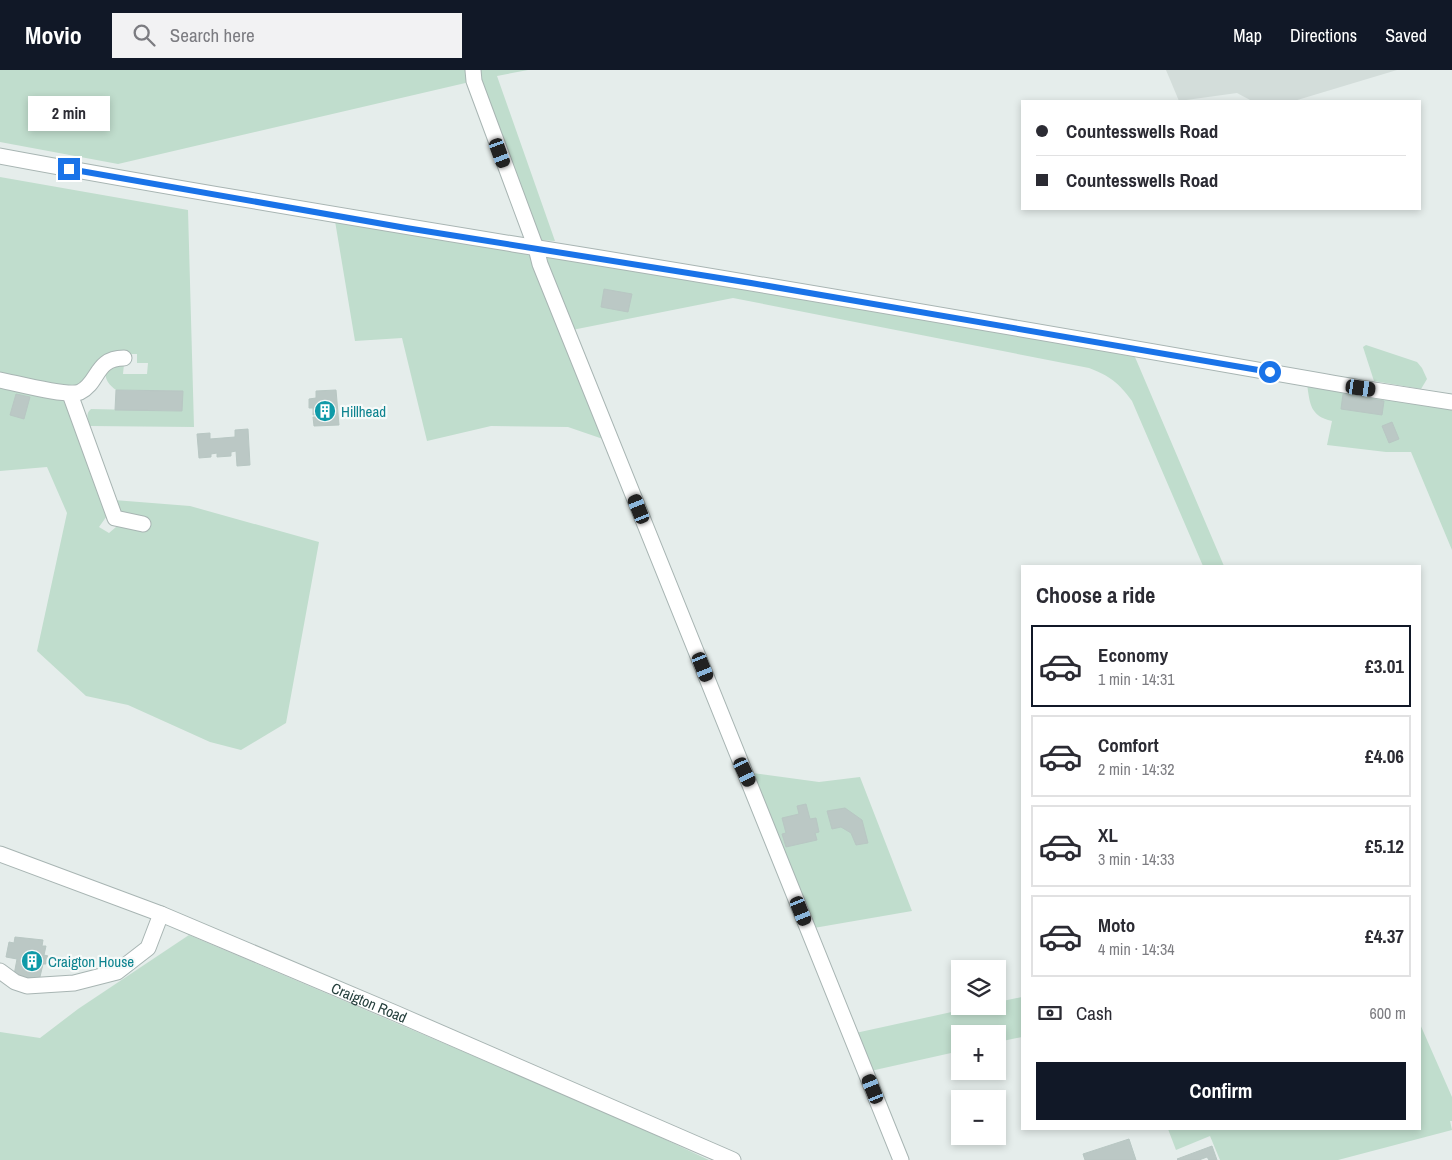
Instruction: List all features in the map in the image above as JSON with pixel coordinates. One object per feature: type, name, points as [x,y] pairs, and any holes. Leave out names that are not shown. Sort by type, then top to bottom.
[{"type":"street","points":[[473,70],[474,81],[536,248],[540,264],[901,1160]]},
{"type":"street","points":[[0,156],[397,226],[1452,402]]},
{"type":"street","points":[[0,380],[70,394],[84,390],[107,361],[124,358]]},
{"type":"street","points":[[70,394],[110,523],[143,524]]},
{"type":"street","name":"Craigton Road","points":[[0,854],[161,914],[733,1160]]},
{"type":"street","points":[[0,971],[15,982],[27,986],[74,983],[117,972],[148,948],[161,914]]},
{"type":"shaded area","points":[[1166,70],[1397,70],[1297,100],[1250,100],[1237,93],[1179,100]]},
{"type":"green space","points":[[0,70],[528,70],[497,76],[555,241],[538,240],[474,81],[118,164],[0,142]]},
{"type":"green space","points":[[0,177],[188,210],[194,427],[90,426],[88,415],[91,409],[182,411],[182,391],[116,390],[109,383],[106,378],[106,369],[124,364],[123,374],[147,374],[148,363],[137,363],[137,354],[106,354],[82,382],[71,388],[0,376]]},
{"type":"green space","points":[[334,215],[751,283],[1135,357],[1224,565],[1203,565],[1132,401],[1114,381],[1089,368],[733,298],[567,331],[603,439],[568,427],[491,426],[427,441],[402,338],[355,341]]},
{"type":"green space","points":[[1366,345],[1417,362],[1427,379],[1421,389],[1374,381],[1363,347]]},
{"type":"green space","points":[[0,383],[67,399],[109,513],[99,527],[109,533],[120,525],[119,513],[114,500],[190,506],[319,542],[286,723],[241,750],[210,742],[128,705],[86,696],[37,651],[67,513],[47,467],[0,471]]},
{"type":"green space","points":[[1307,384],[1452,410],[1452,550],[1411,452],[1386,452],[1327,445],[1332,421],[1319,416],[1312,408]]},
{"type":"green space","points":[[745,772],[819,782],[860,777],[912,911],[808,929]]},
{"type":"green space","points":[[189,935],[615,1116],[709,1160],[0,1160],[0,1032],[40,1038],[78,1009]]},
{"type":"green space","points":[[1021,997],[1021,1037],[1006,1040],[1006,1025],[951,1025],[951,1053],[866,1072],[851,1034],[951,1012],[951,1015],[1006,1015],[1006,1000]]},
{"type":"green space","points":[[1421,1026],[1452,1097],[1452,1121],[1450,1121],[1452,1130],[1338,1160],[1220,1160],[1210,1136],[1176,1150],[1168,1130],[1421,1130]]},
{"type":"building","points":[[604,289],[632,294],[628,312],[601,307]]},
{"type":"building","points":[[116,390],[183,391],[182,411],[115,410]]},
{"type":"building","name":"Hillhead","points":[[336,390],[339,425],[314,426],[313,417],[318,417],[318,414],[313,415],[313,408],[309,408],[309,399],[316,398],[316,391]]},
{"type":"building","points":[[16,394],[30,397],[24,419],[10,415]]},
{"type":"building","points":[[1343,394],[1384,401],[1382,415],[1341,409]]},
{"type":"building","points":[[1392,422],[1399,439],[1389,443],[1382,426]]},
{"type":"building","points":[[248,429],[250,465],[237,466],[236,451],[231,452],[231,456],[217,457],[217,453],[211,454],[211,457],[199,458],[197,434],[210,433],[210,439],[235,437],[235,430]]},
{"type":"building","points":[[806,804],[810,819],[816,818],[819,832],[815,833],[817,840],[786,847],[782,834],[786,833],[782,818],[799,814],[797,806]]},
{"type":"building","points":[[845,808],[862,820],[868,843],[856,845],[851,833],[841,827],[832,829],[827,811]]},
{"type":"building","name":"Craigton House","points":[[15,937],[43,940],[42,946],[46,946],[44,955],[48,956],[46,964],[43,964],[39,981],[22,980],[22,976],[14,975],[17,959],[6,957],[9,942],[14,943]]},
{"type":"building","points":[[1129,1139],[1136,1160],[1085,1160],[1083,1154]]},
{"type":"building","points":[[1212,1146],[1217,1160],[1209,1160],[1207,1157],[1199,1160],[1177,1159]]},
{"type":"place","name":"Hillhead","points":[[325,411]]},
{"type":"place","name":"Craigton House","points":[[32,961]]},
{"type":"route","points":[[69,169],[406,228],[516,244],[751,283],[1270,372]]}]
